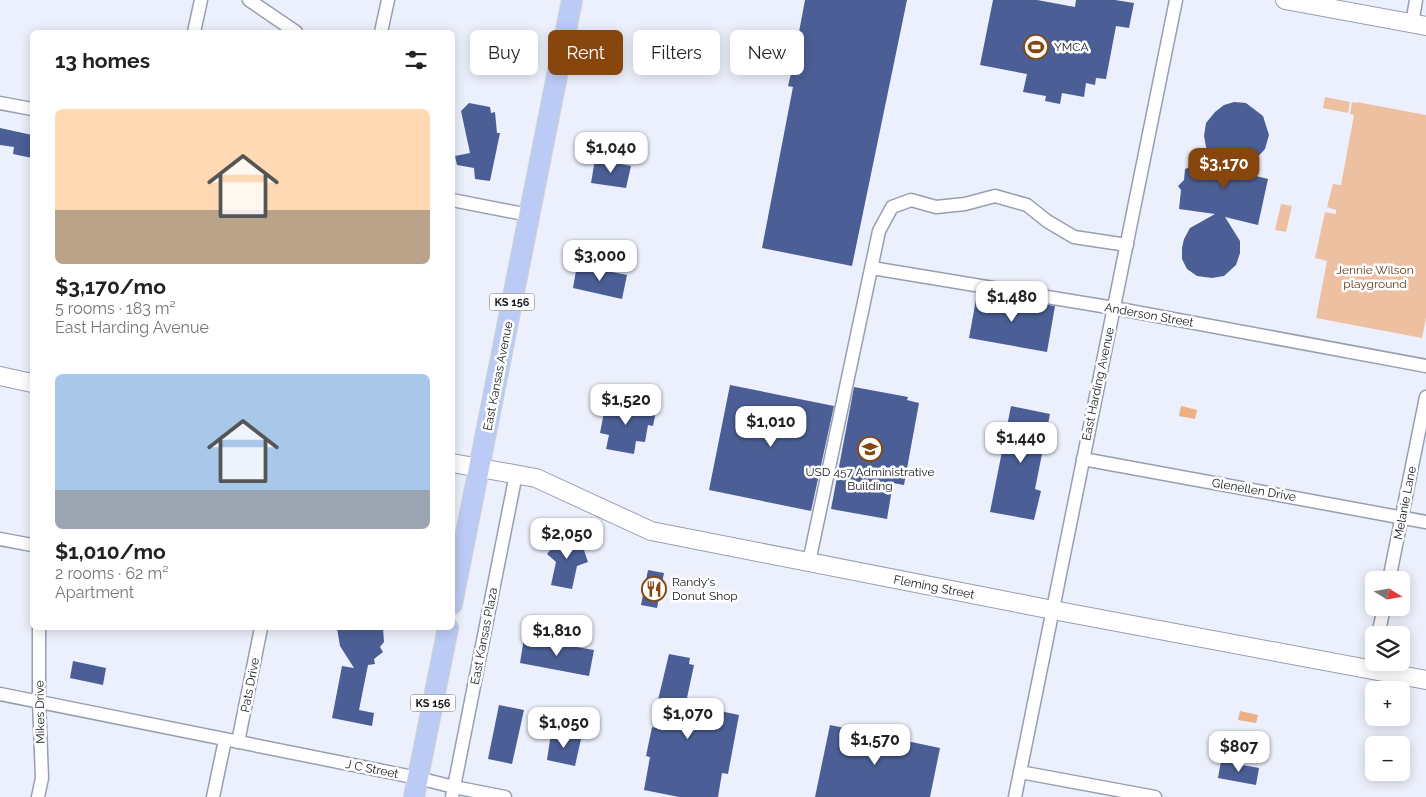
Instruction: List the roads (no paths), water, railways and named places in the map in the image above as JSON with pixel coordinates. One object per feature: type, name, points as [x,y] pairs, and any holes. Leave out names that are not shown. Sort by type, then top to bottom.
[{"type":"main road","name":"East Kansas Avenue","points":[[455,589],[572,0]]},
{"type":"main road","name":"KS 156","points":[[416,787],[448,630]]},
{"type":"street","points":[[194,30],[201,0]]},
{"type":"street","points":[[249,0],[293,30]]},
{"type":"street","points":[[381,30],[388,0]]},
{"type":"street","name":"East Harding Avenue","points":[[1015,797],[1176,0]]},
{"type":"street","points":[[1285,0],[1419,25],[1416,0]]},
{"type":"street","points":[[0,103],[30,109]]},
{"type":"street","points":[[809,562],[879,231],[892,207],[911,200],[936,207],[965,204],[995,196],[1027,205],[1047,221],[1074,237],[1126,245]]},
{"type":"street","points":[[455,201],[529,215]]},
{"type":"street","name":"Anderson Street","points":[[872,268],[1114,308],[1426,366]]},
{"type":"street","points":[[0,376],[30,383]]},
{"type":"street","name":"Melanie Lane","points":[[1391,571],[1426,397]]},
{"type":"street","name":"Glenellen Drive","points":[[1083,458],[1426,522]]},
{"type":"street","name":"Fleming Street","points":[[455,464],[536,478],[651,531],[1053,610],[1365,663]]},
{"type":"street","name":"East Kansas Plaza","points":[[453,792],[516,474]]},
{"type":"street","points":[[0,539],[30,545]]},
{"type":"street","name":"Mikes Drive","points":[[38,797],[42,778],[39,701],[40,630]]},
{"type":"street","name":"Pats Drive","points":[[238,742],[261,630]]},
{"type":"street","name":"Fleming Street","points":[[1396,671],[1426,680]]},
{"type":"street","points":[[0,694],[225,740],[213,797]]},
{"type":"street","name":"J C Street","points":[[225,740],[416,787],[505,797]]},
{"type":"street","points":[[1020,772],[1156,797]]},
{"type":"place","name":"YMCA","points":[[1036,47]]},
{"type":"place","name":"USD 457 Administrative Building","points":[[870,449]]},
{"type":"place","name":"Randy's Donut Shop","points":[[654,589]]},
{"type":"park label","name":"Jennie Wilson playground","points":[[1375,277]]}]
